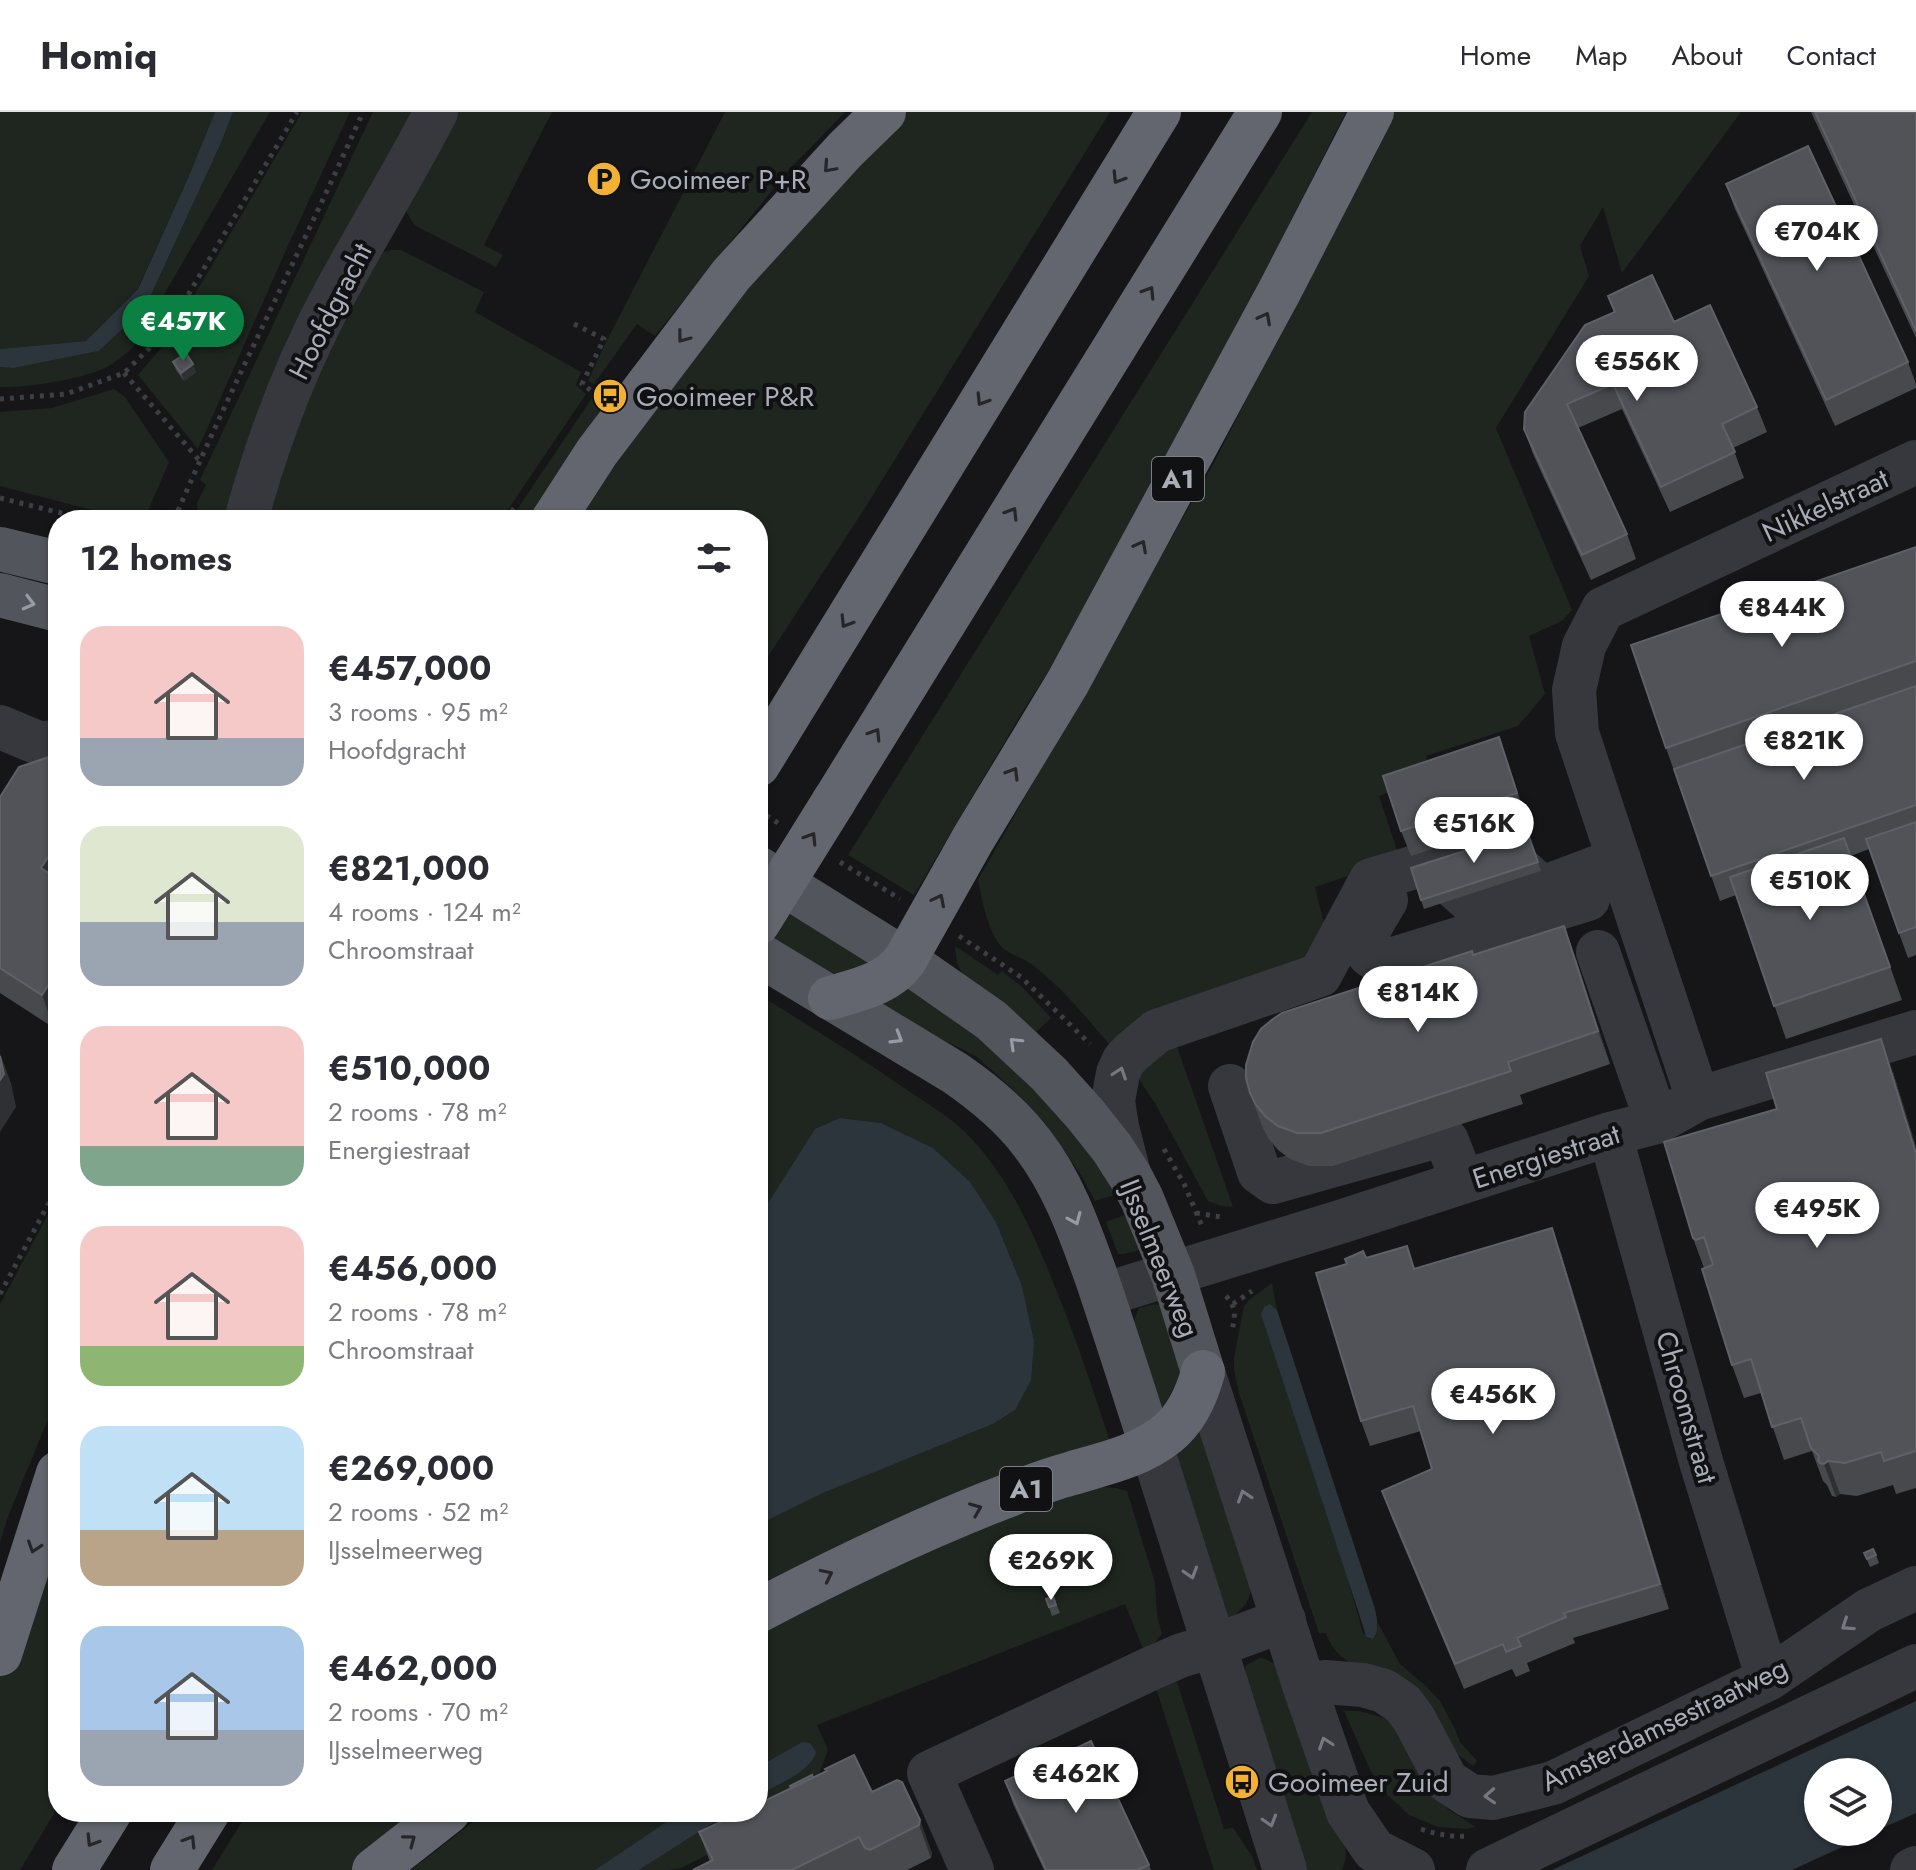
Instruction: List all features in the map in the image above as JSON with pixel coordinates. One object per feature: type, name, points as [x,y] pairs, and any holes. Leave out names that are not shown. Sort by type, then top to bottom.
[{"type":"highway","points":[[538,507],[597,452],[731,275],[845,150],[884,112]]},
{"type":"highway","points":[[768,749],[1159,112]]},
{"type":"highway","points":[[768,907],[1260,112]]},
{"type":"highway","name":"A1","points":[[830,998],[873,985],[900,967],[905,960],[973,839],[1068,682],[1279,292],[1372,112]]},
{"type":"highway","name":"A1","points":[[768,1606],[904,1538],[990,1502],[1063,1475],[1120,1460],[1151,1445],[1170,1432],[1186,1413],[1203,1372]]},
{"type":"highway","points":[[0,1654],[48,1504]]},
{"type":"highway","points":[[74,1870],[104,1822]]},
{"type":"highway","points":[[172,1870],[202,1822]]},
{"type":"highway","points":[[374,1870],[435,1822]]},
{"type":"main road","points":[[0,549],[48,561]]},
{"type":"main road","points":[[0,595],[48,607]]},
{"type":"main road","name":"IJsselmeerweg","points":[[768,874],[905,960],[991,1020],[1049,1074],[1085,1114],[1112,1148],[1142,1199],[1173,1275],[1203,1372]]},
{"type":"main road","points":[[768,960],[955,1073],[1007,1114],[1032,1143],[1076,1220],[1151,1445]]},
{"type":"street","name":"Hoofdgracht","points":[[249,510],[273,434],[313,338],[334,294],[436,112]]},
{"type":"street","name":"Nikkelstraat","points":[[1624,873],[1577,733],[1574,690],[1584,646],[1603,609],[1916,462]]},
{"type":"street","points":[[0,727],[41,744],[48,743]]},
{"type":"street","points":[[1415,868],[1364,938],[1365,948],[1378,960],[1387,961],[1624,873]]},
{"type":"street","points":[[1130,1176],[1113,1101],[1118,1073],[1124,1060],[1157,1031],[1320,975],[1371,880],[1415,868],[1477,907],[1542,888],[1624,873]]},
{"type":"street","points":[[1624,873],[1698,1099]]},
{"type":"street","points":[[1598,952],[1657,1122]]},
{"type":"street","name":"Energiestraat","points":[[1103,1295],[1610,1134],[1657,1122],[1698,1099],[1916,1032]]},
{"type":"street","points":[[1230,1086],[1259,1172],[1273,1182],[1438,1136],[1447,1141],[1463,1182]]},
{"type":"street","name":"Chroomstraat","points":[[1610,1134],[1702,1465],[1768,1679]]},
{"type":"street","name":"IJsselmeerweg","points":[[1203,1372],[1306,1691],[1366,1860],[1413,1870]]},
{"type":"street","points":[[1151,1445],[1285,1870]]},
{"type":"street","name":"Amsterdamsestraatweg","points":[[1306,1691],[1325,1682],[1363,1685],[1384,1691],[1403,1704],[1414,1719],[1447,1781],[1470,1796],[1493,1798],[1553,1783],[1768,1679],[1869,1610],[1916,1588]]},
{"type":"street","points":[[972,1870],[929,1773],[1182,1655],[1284,1620]]},
{"type":"street","name":"Amsterdamsestraatweg","points":[[1488,1870],[1916,1666]]},
{"type":"path","points":[[0,399],[66,394],[124,373],[166,332],[297,112]]},
{"type":"path","points":[[178,510],[363,112]]},
{"type":"path","points":[[574,324],[604,339],[582,384],[593,392],[585,405]]},
{"type":"path","points":[[124,373],[200,460]]},
{"type":"path","points":[[0,498],[49,510]]},
{"type":"path","points":[[0,1294],[48,1205]]},
{"type":"shaded area","points":[[0,112],[215,112],[138,288],[86,341],[0,349]]},
{"type":"shaded area","points":[[215,112],[233,112],[145,308],[99,351],[14,368],[0,367],[0,349],[86,341],[138,289]]},
{"type":"shaded area","points":[[233,112],[270,112],[133,348],[107,367],[84,375],[39,384],[0,387],[0,367],[14,368],[99,351],[145,308]]},
{"type":"shaded area","points":[[302,112],[350,112],[198,449],[138,375],[168,340]]},
{"type":"shaded area","points":[[373,112],[413,112],[248,445],[226,510],[198,510],[197,503],[206,485],[200,480]]},
{"type":"shaded area","points":[[457,112],[552,112],[484,245],[503,255],[496,267],[414,225],[406,211]]},
{"type":"shaded area","points":[[725,112],[845,112],[785,174],[655,336],[637,324],[594,384],[588,381],[606,342]]},
{"type":"shaded area","points":[[898,112],[1110,112],[863,511],[768,657],[768,510],[572,510],[650,398]]},
{"type":"shaded area","points":[[1312,112],[1346,112],[1235,331],[1075,630],[1026,706],[914,895],[848,855]]},
{"type":"shaded area","points":[[1393,112],[1741,112],[1622,273],[1603,207],[1580,246],[1589,276],[1496,428],[1572,610],[1562,621],[1529,636],[1545,694],[1518,726],[1426,756],[1431,778],[1379,796],[1400,859],[1315,887],[1326,931],[1310,965],[1117,1053],[1055,984],[998,943],[986,916],[978,880],[1216,459]]},
{"type":"shaded area","points":[[401,250],[484,292],[475,312],[581,372],[576,385],[586,394],[508,510],[267,510],[327,352],[380,253]]},
{"type":"shaded area","points":[[114,389],[125,397],[169,462],[148,510],[92,510],[0,486],[0,412],[52,408]]},
{"type":"shaded area","points":[[592,398],[602,407],[544,510],[517,510]]},
{"type":"shaded area","points":[[768,892],[876,963],[839,976],[812,972],[768,945]]},
{"type":"shaded area","points":[[955,946],[998,975],[1002,971],[1051,1018],[1036,1032],[963,976],[957,963]]},
{"type":"shaded area","points":[[912,978],[994,1039],[1124,1192],[1095,1201],[1045,1123],[977,1057],[890,1019],[860,1002]]},
{"type":"shaded area","points":[[768,1000],[945,1115],[979,1147],[1004,1181],[1043,1257],[1111,1444],[768,1593],[768,1520],[823,1493],[993,1424],[1015,1410],[1034,1341],[1022,1286],[996,1222],[970,1183],[933,1148],[881,1123],[840,1118],[768,1207]]},
{"type":"shaded area","points":[[1173,1035],[1233,1207],[1208,1201],[1135,1073]]},
{"type":"shaded area","points":[[840,1118],[881,1123],[933,1148],[970,1182],[996,1222],[1022,1286],[1034,1341],[1031,1380],[1015,1410],[993,1424],[823,1493],[768,1520],[768,1203],[815,1129]]},
{"type":"shaded area","points":[[1135,1211],[1144,1249],[1118,1254],[1106,1222]]},
{"type":"shaded area","points":[[48,1215],[48,1419],[0,1542],[0,1304]]},
{"type":"shaded area","points":[[1272,1283],[1277,1310],[1270,1304],[1363,1633],[1370,1639],[1376,1636],[1378,1623],[1400,1664],[1440,1701],[1460,1742],[1477,1761],[1473,1766],[1450,1746],[1426,1699],[1349,1662],[1335,1650],[1326,1633],[1319,1633],[1234,1370],[1244,1306]]},
{"type":"shaded area","points":[[1155,1304],[1170,1307],[1189,1371],[1155,1425],[1127,1339],[1139,1308]]},
{"type":"shaded area","points":[[1270,1304],[1277,1310],[1375,1609],[1377,1629],[1373,1639],[1366,1637],[1261,1314],[1264,1307]]},
{"type":"shaded area","points":[[1202,1406],[1258,1574],[1246,1604],[1233,1617],[1219,1620],[1164,1449]]},
{"type":"shaded area","points":[[1086,1488],[1127,1491],[1155,1583],[1162,1634],[1145,1654],[1125,1604],[817,1725],[828,1750],[818,1777],[795,1811],[681,1868],[639,1870],[714,1822],[768,1822],[768,1789],[781,1782],[802,1742],[768,1761],[768,1630],[836,1594],[964,1536]]},
{"type":"shaded area","points":[[48,1525],[49,1822],[20,1870],[0,1870],[0,1677]]},
{"type":"shaded area","points":[[1260,1658],[1280,1668],[1294,1687],[1345,1847],[1342,1870],[1298,1870],[1241,1694],[1246,1665]]},
{"type":"shaded area","points":[[1177,1682],[1224,1829],[1233,1828],[1252,1856],[1257,1870],[1214,1870],[1155,1685]]},
{"type":"shaded area","points":[[1916,1701],[1916,1813],[1892,1824],[1892,1758],[1804,1758],[1804,1846],[1844,1846],[1792,1870],[1552,1870]]},
{"type":"shaded area","points":[[1344,1711],[1359,1711],[1391,1720],[1419,1767],[1426,1788],[1449,1810],[1476,1827],[1438,1827],[1409,1815],[1377,1785]]},
{"type":"shaded area","points":[[802,1742],[810,1743],[816,1752],[808,1765],[768,1790],[768,1761]]},
{"type":"shaded area","points":[[242,1822],[420,1822],[360,1870],[212,1870]]},
{"type":"shaded area","points":[[473,1822],[666,1822],[595,1870],[411,1870]]},
{"type":"shaded area","points":[[666,1822],[714,1822],[639,1870],[595,1870]]},
{"type":"building","points":[[1815,112],[1916,112],[1916,331]]},
{"type":"building","points":[[1808,146],[1908,362],[1826,400],[1726,184]]},
{"type":"building","points":[[1652,275],[1674,322],[1710,305],[1757,407],[1722,424],[1735,452],[1661,487],[1613,384],[1567,404],[1627,534],[1582,555],[1524,429],[1525,412],[1585,325],[1615,312],[1608,296]]},
{"type":"building","points":[[186,353],[193,364],[181,373],[173,362]]},
{"type":"building","points":[[1916,547],[1916,661],[1666,748],[1631,645]]},
{"type":"building","points":[[1916,686],[1916,805],[1711,876],[1674,769]]},
{"type":"building","points":[[1499,737],[1517,793],[1401,831],[1383,776]]},
{"type":"building","points":[[48,757],[48,857],[41,868],[48,873],[48,986],[42,995],[0,968],[0,797],[19,767]]},
{"type":"building","points":[[1916,822],[1916,927],[1899,933],[1866,839]]},
{"type":"building","points":[[1527,831],[1538,862],[1421,900],[1411,868]]},
{"type":"building","points":[[1844,838],[1890,967],[1774,1006],[1730,877]]},
{"type":"building","points":[[1564,926],[1598,1031],[1508,1062],[1511,1071],[1321,1133],[1297,1133],[1278,1126],[1256,1105],[1246,1078],[1246,1065],[1261,1029],[1282,1013],[1472,951],[1473,955]]},
{"type":"building","points":[[1881,1039],[1916,1154],[1916,1451],[1884,1461],[1881,1452],[1845,1463],[1828,1461],[1824,1464],[1820,1463],[1819,1456],[1811,1448],[1801,1418],[1772,1427],[1751,1359],[1732,1365],[1702,1269],[1713,1265],[1704,1237],[1693,1238],[1664,1142],[1777,1109],[1766,1073]]},
{"type":"building","points":[[0,1056],[4,1074],[0,1080]]},
{"type":"building","points":[[1552,1228],[1660,1584],[1564,1613],[1566,1617],[1517,1638],[1521,1646],[1506,1652],[1503,1644],[1455,1664],[1382,1491],[1432,1469],[1413,1406],[1361,1421],[1316,1273],[1347,1264],[1345,1259],[1363,1251],[1366,1258],[1407,1246],[1414,1269]]},
{"type":"building","points":[[1873,1549],[1876,1555],[1867,1559],[1864,1553]]},
{"type":"building","points":[[1053,1596],[1056,1605],[1049,1607],[1046,1599]]},
{"type":"building","points":[[1091,1741],[1149,1865],[1137,1870],[1046,1870],[1005,1781]]},
{"type":"building","points":[[854,1755],[872,1792],[897,1780],[902,1782],[920,1820],[919,1825],[870,1850],[865,1848],[859,1837],[792,1870],[693,1870],[713,1860],[699,1832],[720,1822],[768,1822],[768,1799],[827,1771],[825,1769]]},
{"type":"building","points":[[812,1775],[813,1778],[791,1788],[790,1786]]},
{"type":"place","name":"Gooimeer P+R","points":[[604,179]]},
{"type":"place","name":"Gooimeer P&R","points":[[610,396]]},
{"type":"place","name":"Gooimeer Zuid","points":[[1242,1782]]}]
